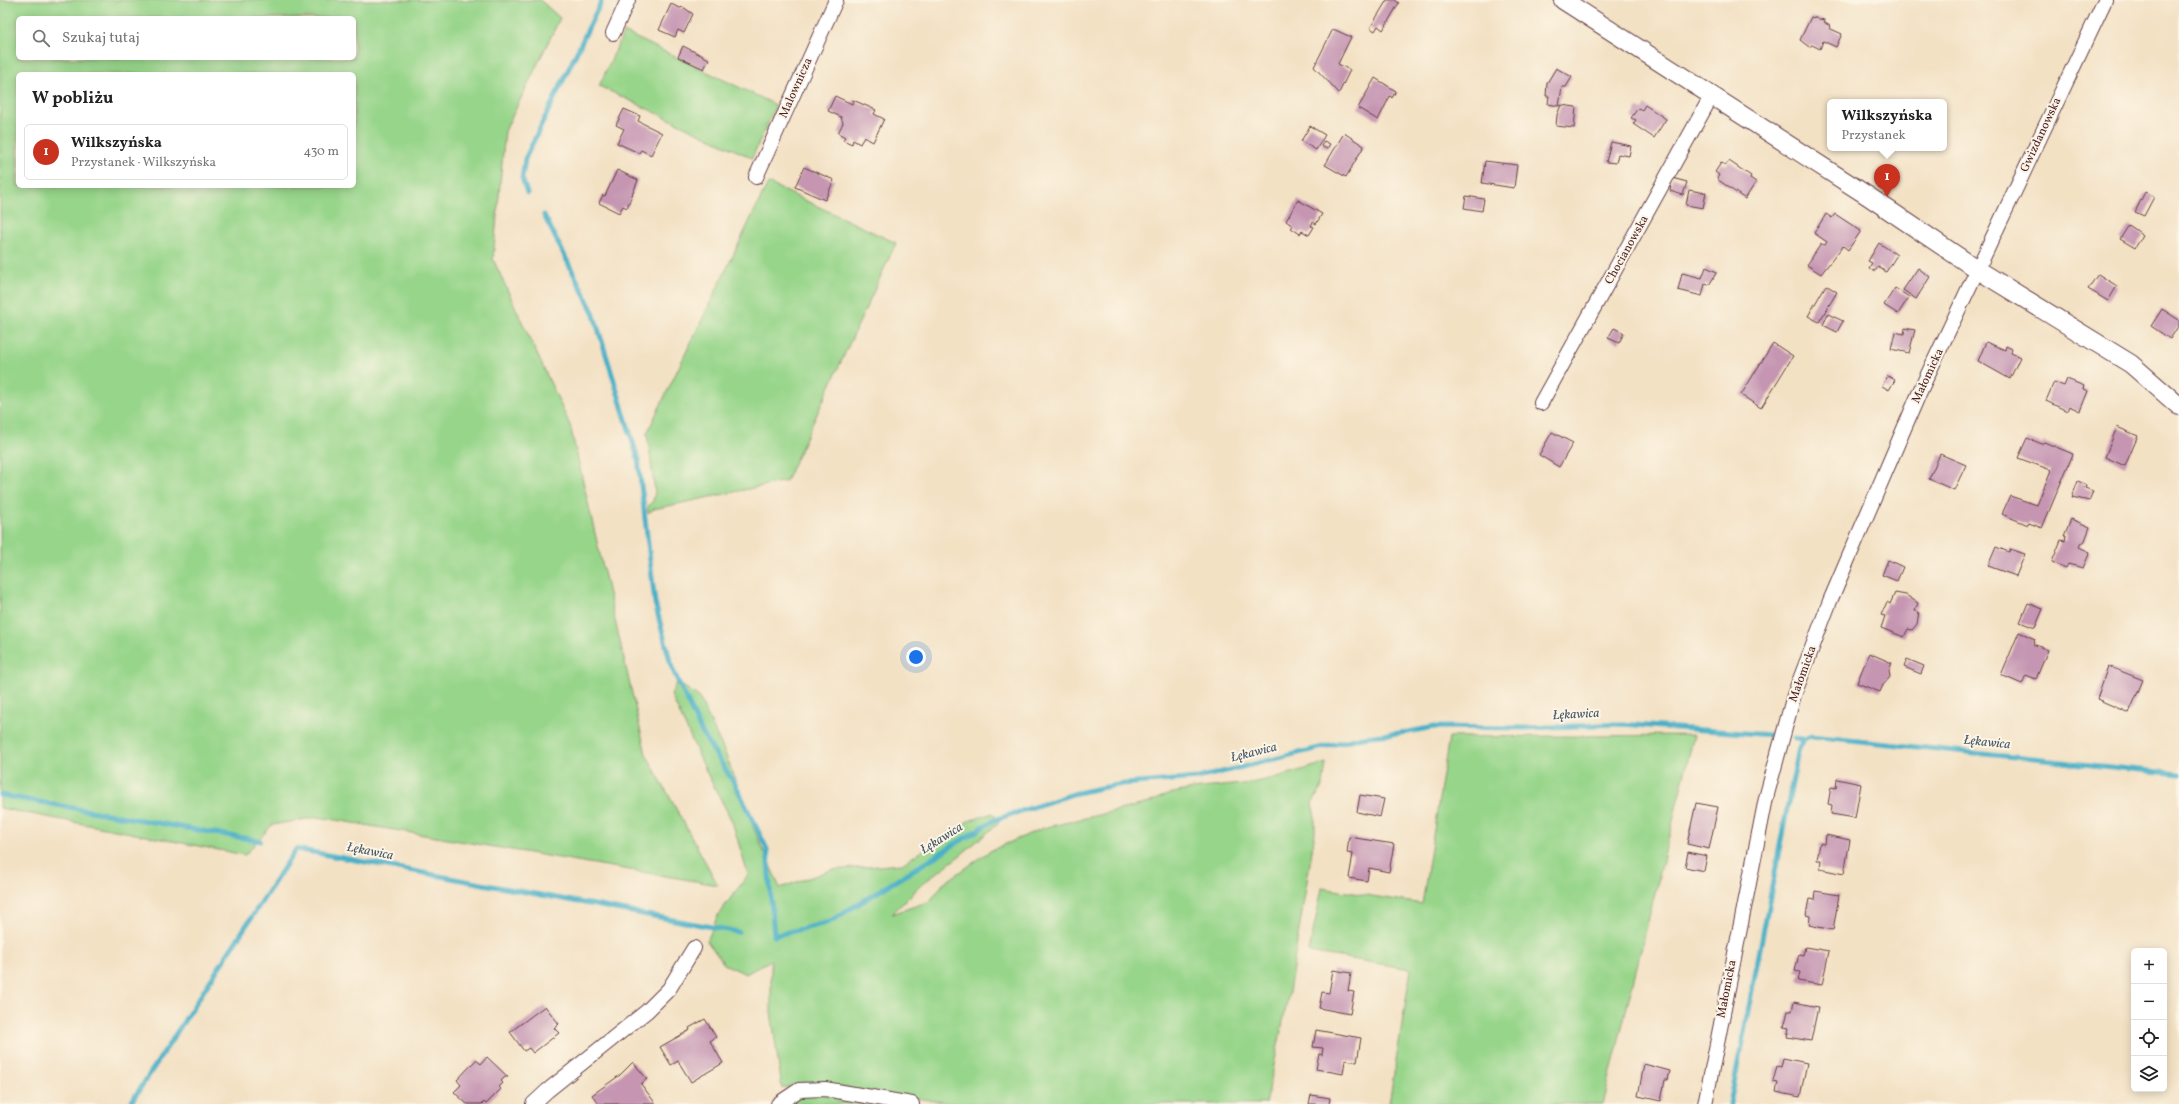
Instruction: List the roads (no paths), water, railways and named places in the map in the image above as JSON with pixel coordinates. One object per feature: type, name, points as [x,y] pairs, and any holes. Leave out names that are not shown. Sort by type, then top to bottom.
[{"type":"street","points":[[613,33],[628,0]]},
{"type":"street","name":"Malownicza","points":[[756,177],[836,0]]},
{"type":"street","points":[[1563,0],[1868,196],[1978,270],[2131,364],[2179,406]]},
{"type":"street","name":"Gwizdanowska","points":[[1978,270],[2105,0]]},
{"type":"street","name":"Chocianowska","points":[[1541,403],[1712,95]]},
{"type":"street","name":"Małomicka","points":[[1705,1104],[1766,798],[1794,695],[1830,601],[1921,389],[1978,270]]},
{"type":"street","points":[[533,1104],[553,1086],[648,1011],[669,989],[694,948]]},
{"type":"street","points":[[778,1104],[800,1090],[825,1089],[912,1104]]},
{"type":"waterway","points":[[527,193],[522,178],[525,159],[602,0]]},
{"type":"waterway","name":"Łękawica","points":[[544,215],[593,312],[638,459],[655,603],[672,668],[702,733],[736,786],[767,849],[774,936],[829,922],[994,820],[1073,794],[1100,788],[1124,784],[1198,778],[1363,737],[1408,732],[1434,727],[1526,728],[1621,724],[1772,735]]},
{"type":"waterway","name":"Łękawica","points":[[1794,738],[1804,739],[1811,736],[2179,774]]},
{"type":"waterway","points":[[1730,1104],[1799,747],[1804,739]]},
{"type":"waterway","points":[[0,795],[260,841]]},
{"type":"waterway","name":"Łękawica","points":[[130,1104],[296,849],[738,932]]},
{"type":"place","name":"Wilkszyńska","points":[[1887,197]]}]
